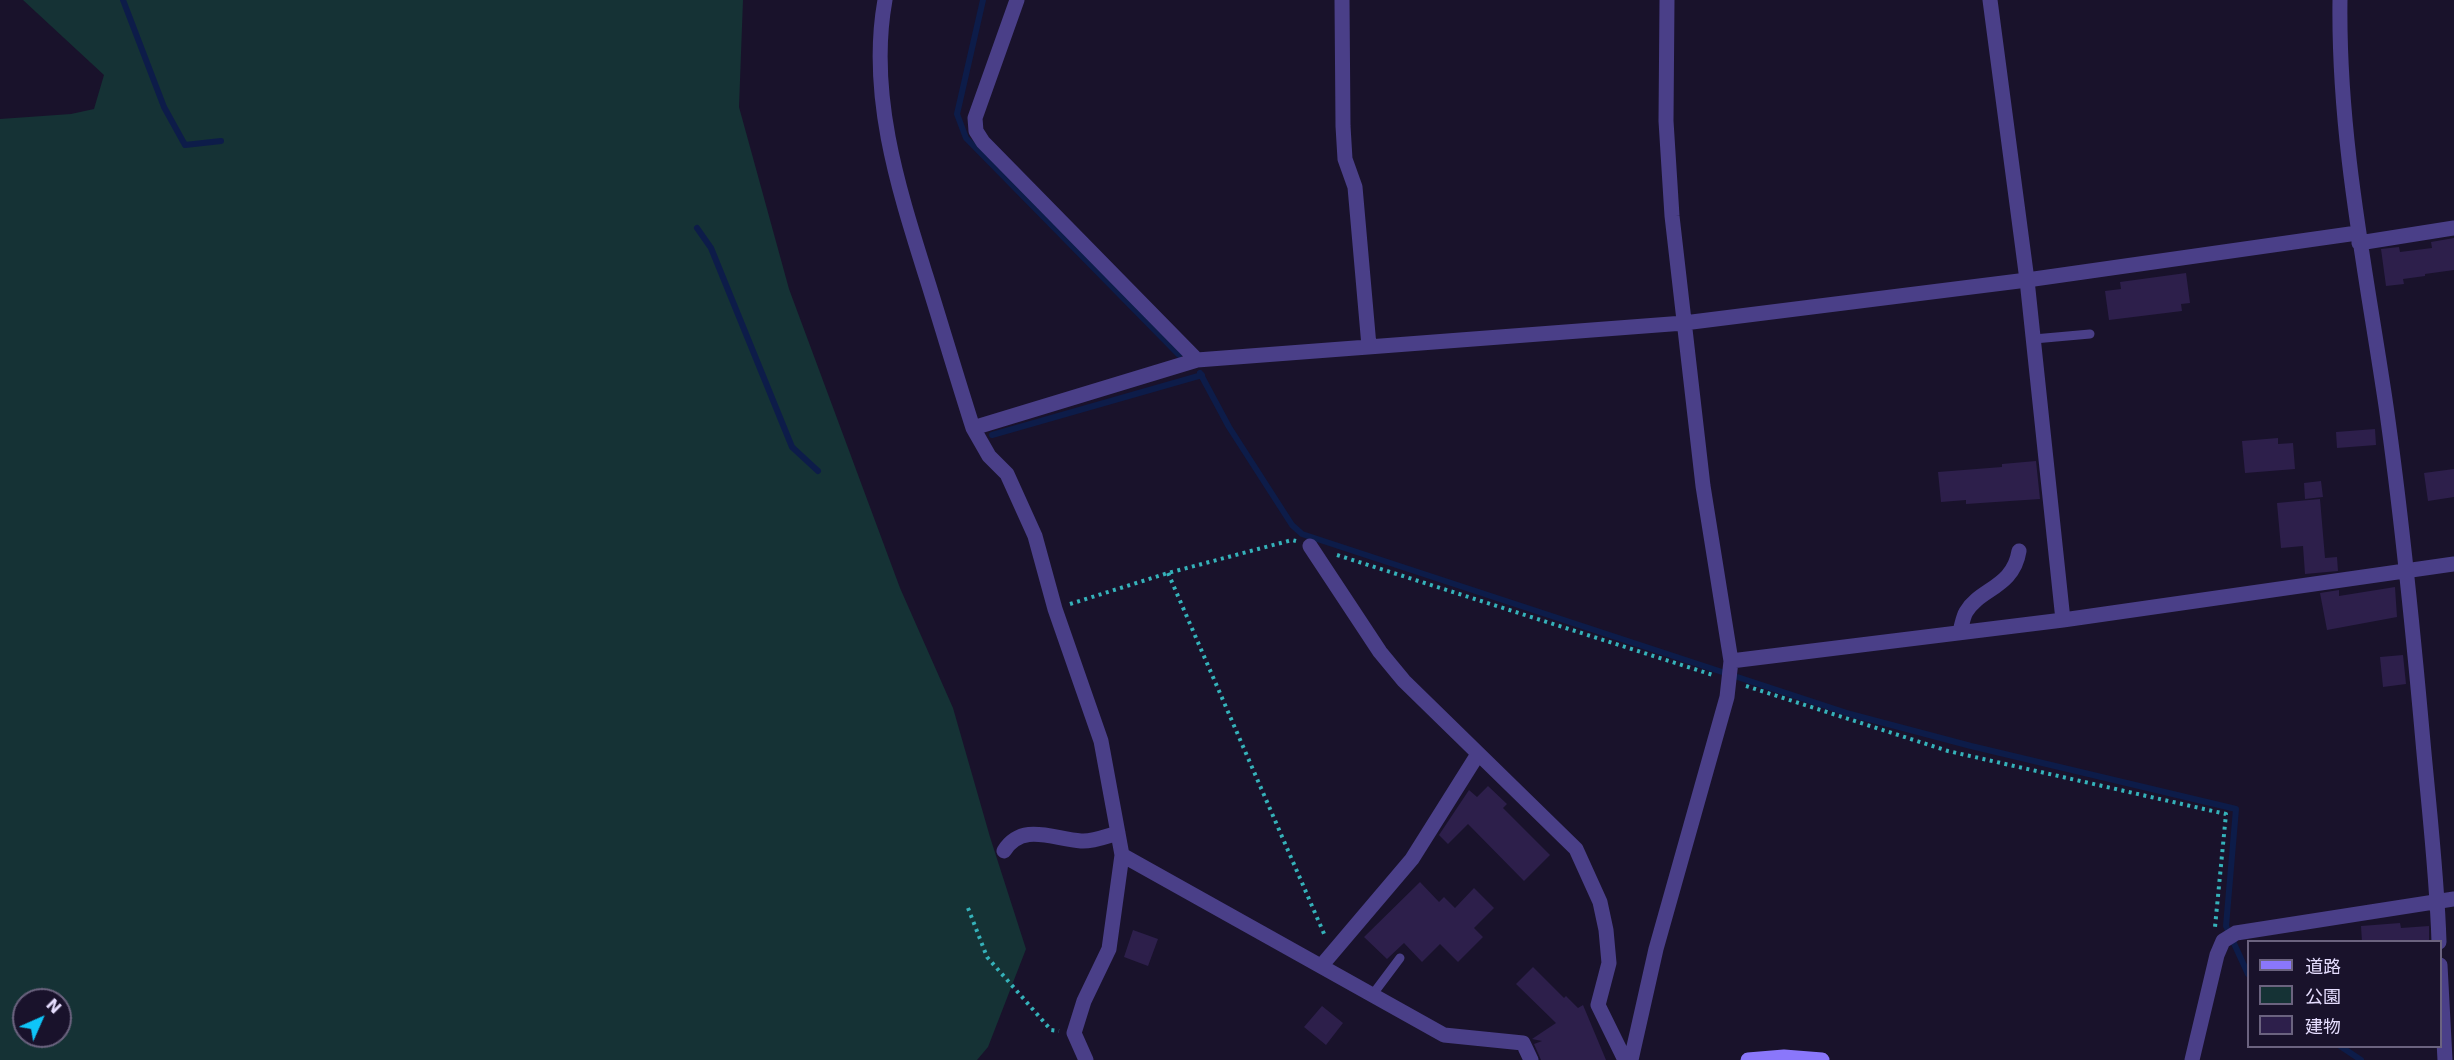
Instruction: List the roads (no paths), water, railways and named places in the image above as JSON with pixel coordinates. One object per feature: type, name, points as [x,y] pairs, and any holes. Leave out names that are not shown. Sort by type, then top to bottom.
[{"type":"main road","points":[[1748,1060],[1784,1058],[1822,1060]]},
{"type":"street","points":[[885,0],[879,50],[883,107],[893,164],[973,428],[989,456],[1007,474],[1035,536],[1055,609],[1101,741],[1122,855],[1109,948],[1084,1001],[1074,1033],[1086,1060]]},
{"type":"street","points":[[1017,0],[979,103],[976,131],[982,142],[1197,360]]},
{"type":"street","points":[[1342,0],[1343,126],[1346,159],[1355,187],[1369,346]]},
{"type":"street","points":[[1631,1060],[1656,949],[1727,697],[1731,661],[1703,486],[1684,323],[1666,121],[1667,0]]},
{"type":"street","points":[[1990,0],[2034,339],[2063,620]]},
{"type":"street","points":[[2340,0],[2339,62],[2358,238],[2408,569],[2438,902],[2439,940]]},
{"type":"street","points":[[973,428],[1197,360],[1684,323],[2358,238],[2454,228]]},
{"type":"street","points":[[1310,546],[1380,652],[1427,705],[1576,849],[1600,902],[1606,930],[1609,963],[1598,1005],[1625,1060]]},
{"type":"street","points":[[1960,631],[1966,611],[2011,573],[2017,564],[2019,551]]},
{"type":"street","points":[[1731,661],[2063,620],[2454,564]]},
{"type":"street","points":[[1326,960],[1412,859],[1478,754]]},
{"type":"street","points":[[1004,851],[1011,840],[1020,836],[1043,835],[1083,842],[1118,833]]},
{"type":"street","points":[[1122,855],[1326,960],[1373,994],[1444,1035],[1522,1043],[1531,1060]]},
{"type":"street","points":[[2192,1060],[2220,948],[2223,941],[2236,933],[2454,899]]},
{"type":"street","points":[[2442,1003],[2445,1060]]},
{"type":"lane","points":[[2034,339],[2090,334]]},
{"type":"lane","points":[[1373,994],[1400,958]]},
{"type":"waterway","points":[[123,0],[164,107],[185,145],[221,141]]},
{"type":"waterway","points":[[983,0],[957,114],[966,138],[1179,355]]},
{"type":"waterway","points":[[697,228],[711,248],[792,447],[818,471]]},
{"type":"waterway","points":[[1200,373],[1229,427],[1292,525],[1302,534],[1850,714],[1971,746],[2236,809],[2226,926],[2247,972]]},
{"type":"waterway","points":[[992,435],[1202,375]]},
{"type":"waterway","points":[[2343,1048],[2361,1060]]}]
